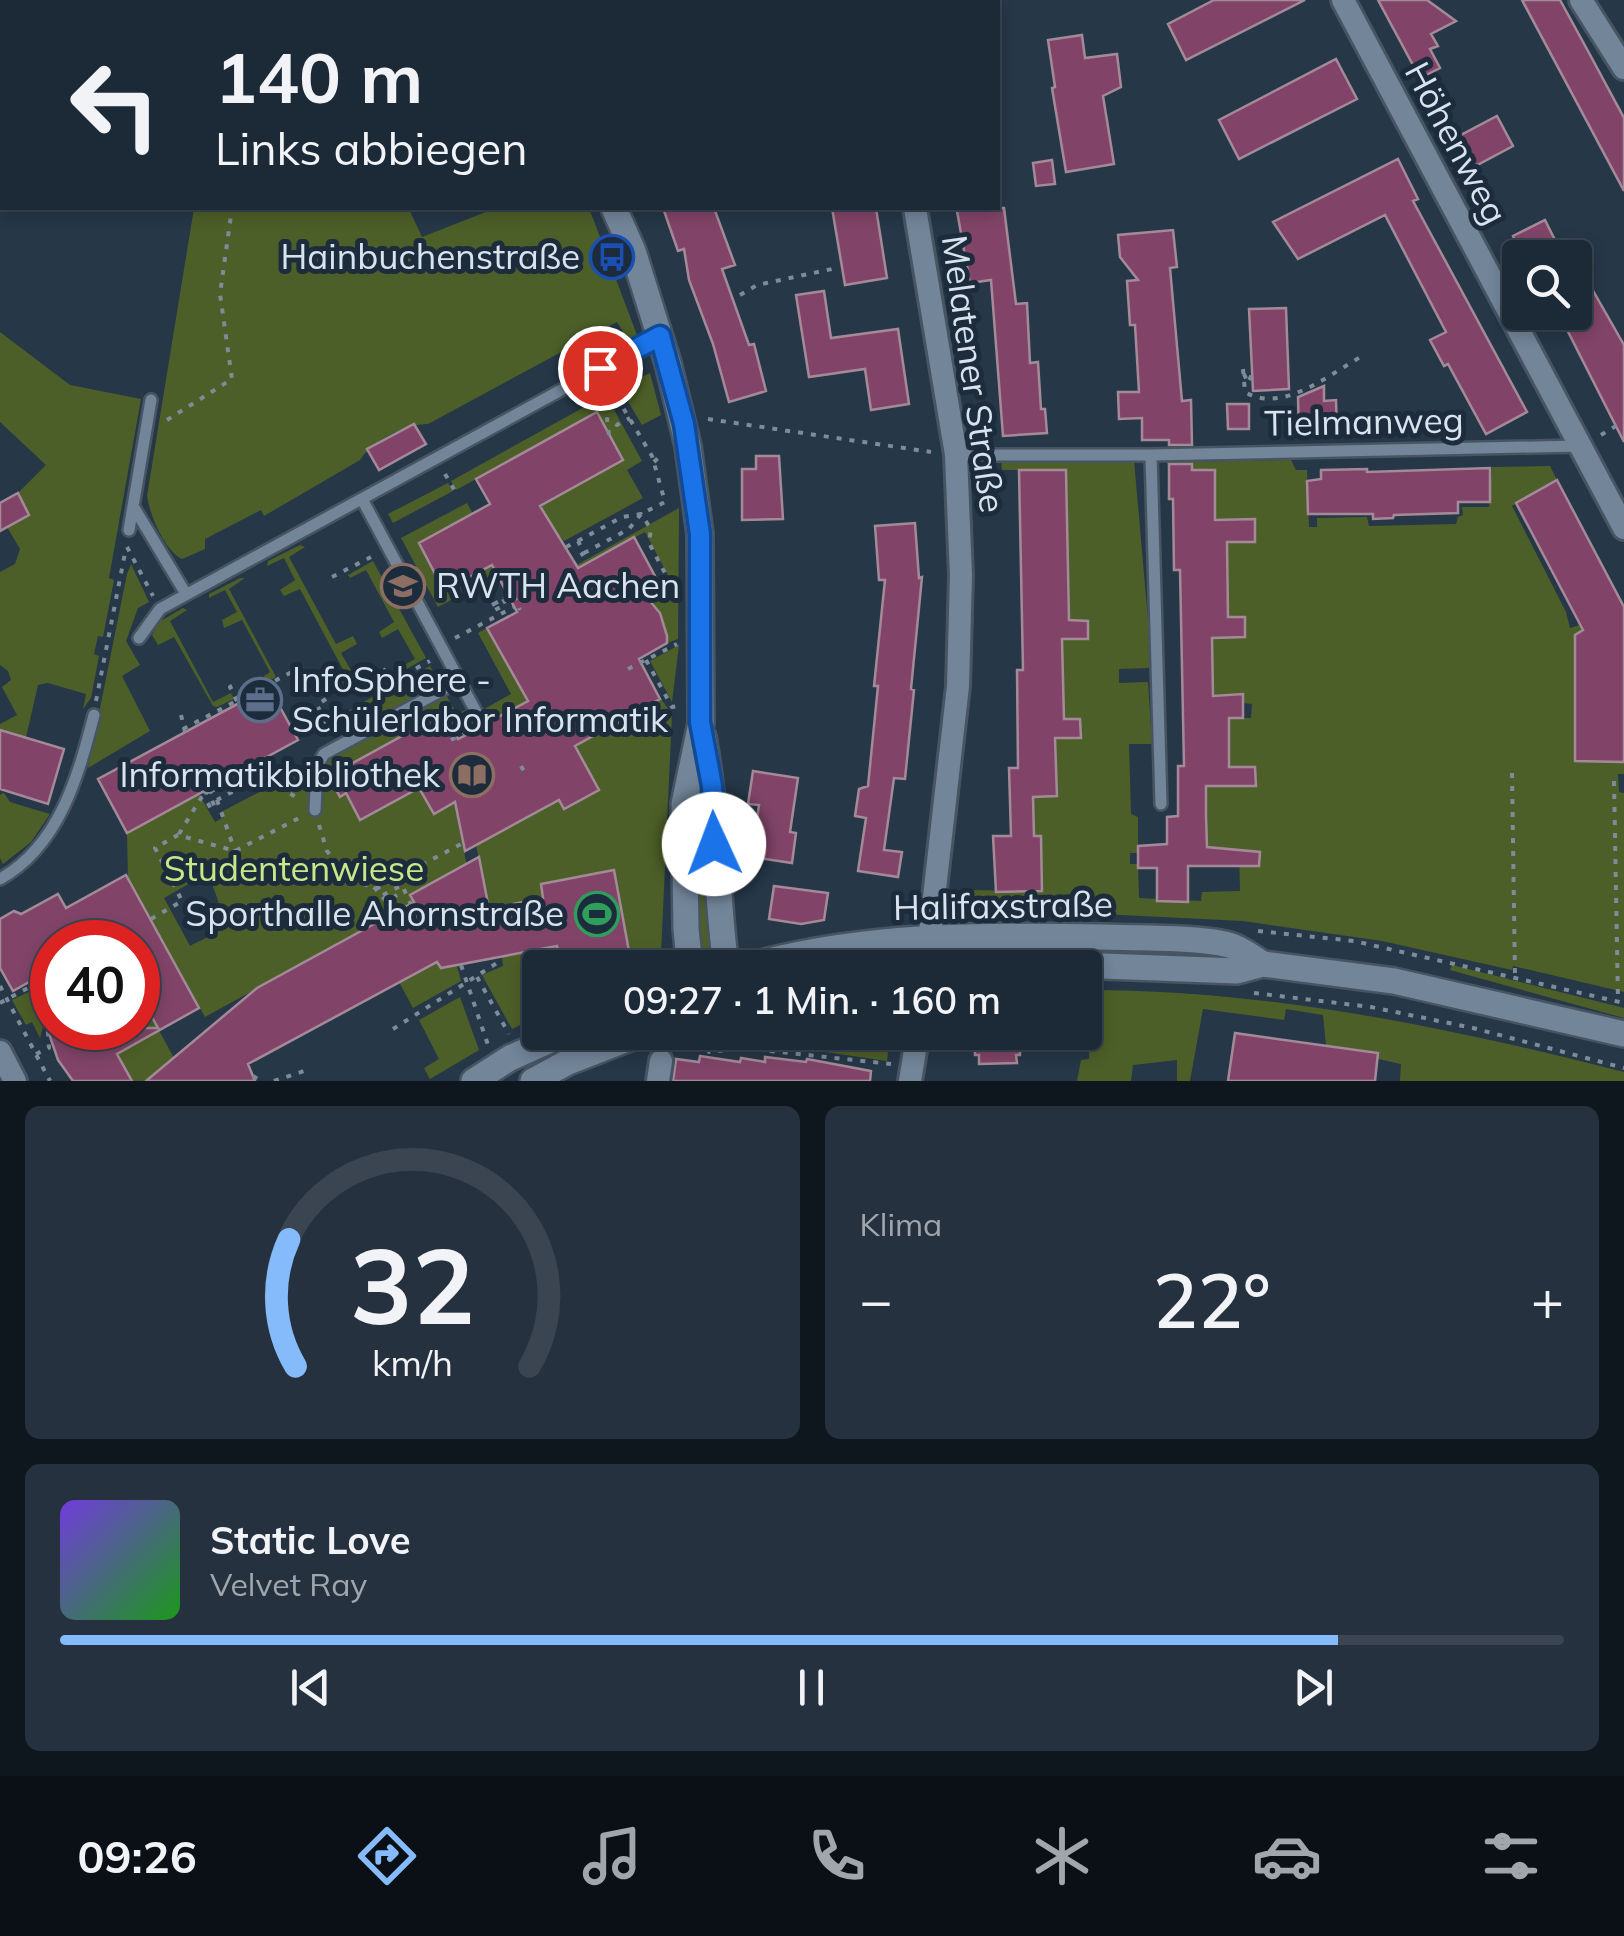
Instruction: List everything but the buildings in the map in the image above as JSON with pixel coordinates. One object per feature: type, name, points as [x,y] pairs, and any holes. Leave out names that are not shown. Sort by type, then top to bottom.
[{"type":"main road","points":[[615,210],[633,251],[684,424],[700,534],[701,712],[712,786],[724,950]]},
{"type":"main road","points":[[688,950],[684,804],[701,712]]},
{"type":"main road","name":"Halifaxstraße","points":[[829,950],[928,936],[1018,935],[1231,946],[1263,964],[1394,981],[1624,1034]]},
{"type":"main road","name":"Halifaxstraße","points":[[1102,966],[1238,971],[1263,964]]},
{"type":"main road","name":"Halifaxstraße","points":[[1545,1015],[1624,1043]]},
{"type":"main road","points":[[474,1081],[528,1050]]},
{"type":"main road","points":[[547,1078],[607,1050]]},
{"type":"street","name":"Höhenweg","points":[[1342,0],[1624,528]]},
{"type":"street","points":[[1582,0],[1624,68]]},
{"type":"street","name":"Melatener Straße","points":[[914,210],[956,455],[961,574],[958,686],[927,950]]},
{"type":"street","points":[[910,1081],[915,1050]]},
{"type":"street","points":[[0,1052],[16,1081]]},
{"type":"lane","points":[[139,638],[160,609],[660,336]]},
{"type":"lane","points":[[129,530],[151,400]]},
{"type":"lane","name":"Tielmanweg","points":[[956,455],[1578,446]]},
{"type":"lane","points":[[1151,455],[1162,804]]},
{"type":"lane","points":[[362,499],[482,723]]},
{"type":"lane","points":[[133,506],[186,594]]},
{"type":"lane","points":[[314,810],[317,766],[324,754],[462,680]]},
{"type":"lane","points":[[0,879],[44,842],[68,798],[94,715]]},
{"type":"path","points":[[146,433],[232,379],[220,294],[232,210]]},
{"type":"path","points":[[740,295],[758,285],[832,269]]},
{"type":"path","points":[[1252,374],[1248,383],[1242,370],[1245,392],[1254,398],[1286,398],[1364,355]]},
{"type":"path","points":[[566,547],[622,516],[641,514],[666,502],[652,456],[600,368]]},
{"type":"path","points":[[610,435],[607,419],[617,425],[630,418]]},
{"type":"path","points":[[684,424],[709,419],[956,455]]},
{"type":"path","points":[[436,458],[458,496]]},
{"type":"path","points":[[572,560],[629,529],[641,514]]},
{"type":"path","points":[[639,590],[666,575],[649,543],[652,529],[641,514]]},
{"type":"path","points":[[578,541],[584,554]]},
{"type":"path","points":[[94,715],[126,545],[160,609]]},
{"type":"path","points":[[332,577],[388,547]]},
{"type":"path","points":[[658,579],[666,596],[678,591]]},
{"type":"path","points":[[382,669],[396,679],[498,615],[517,608],[513,594],[492,605],[498,615]]},
{"type":"path","points":[[628,670],[660,652]]},
{"type":"path","points":[[646,660],[672,707],[701,712]]},
{"type":"path","points":[[181,715],[184,730],[307,664]]},
{"type":"path","points":[[237,701],[230,687],[239,682]]},
{"type":"path","points":[[326,699],[316,705],[339,747]]},
{"type":"path","points":[[521,766],[525,773]]},
{"type":"path","points":[[217,800],[269,772],[275,784],[314,810],[327,851],[351,881],[376,887],[463,843]]},
{"type":"path","points":[[1512,773],[1516,976]]},
{"type":"path","points":[[1614,781],[1618,1002]]},
{"type":"path","points":[[151,919],[182,900],[154,848],[178,835],[208,792],[223,811],[235,850]]},
{"type":"path","points":[[178,835],[235,850],[314,810]]},
{"type":"path","points":[[376,887],[386,901],[404,891],[416,916]]},
{"type":"path","points":[[393,1029],[497,963],[497,958]]},
{"type":"path","points":[[461,965],[486,1039]]},
{"type":"path","points":[[477,976],[508,1032]]},
{"type":"path","points":[[0,986],[50,1081]]},
{"type":"path","points":[[0,1003],[30,987]]},
{"type":"path","points":[[1239,991],[1370,1007],[1473,1028],[1624,1068]]},
{"type":"path","points":[[36,1054],[45,1050]]},
{"type":"path","points":[[706,1050],[707,1055],[733,1050]]},
{"type":"path","points":[[751,1050],[880,1063]]},
{"type":"path","points":[[274,1081],[304,1071]]},
{"type":"path","points":[[253,1076],[261,1081]]},
{"type":"green space","points":[[194,210],[409,210],[422,237],[491,210],[590,210],[637,335],[628,340],[617,322],[428,424],[390,435],[372,446],[360,460],[264,516],[261,510],[205,539],[205,549],[182,559],[169,548],[159,531],[147,496]]},
{"type":"green space","points":[[0,332],[70,385],[141,399],[109,578],[114,580],[103,637],[98,636],[94,654],[99,656],[91,698],[83,709],[86,694],[48,683],[38,685],[24,746],[0,755],[0,724],[17,715],[2,687],[11,680],[8,671],[0,665],[0,572],[15,564],[20,549],[7,527],[29,515],[18,493],[46,465],[0,422]]},
{"type":"green space","points":[[650,373],[661,415],[642,425],[620,388]]},
{"type":"green space","points":[[606,395],[642,461],[627,470],[643,498],[564,541],[557,537],[540,506],[597,413],[456,490],[451,481]]},
{"type":"green space","points":[[1001,460],[1134,460],[1152,665],[1119,669],[1119,683],[1148,682],[1152,744],[1129,744],[1131,814],[1138,817],[1138,853],[1130,853],[1130,864],[1138,864],[1139,898],[1201,901],[1202,892],[1240,891],[1239,850],[1207,847],[1206,786],[1255,785],[1255,767],[1229,767],[1229,745],[1216,718],[1251,718],[1252,704],[1243,703],[1242,694],[1213,696],[1211,638],[1244,637],[1245,618],[1228,617],[1210,538],[1254,542],[1254,519],[1215,520],[1215,470],[1169,470],[1167,462],[1291,460],[1296,470],[1307,470],[1309,527],[1317,527],[1317,518],[1367,517],[1369,526],[1456,524],[1463,515],[1462,507],[1489,507],[1492,467],[1550,466],[1557,480],[1512,506],[1566,612],[1570,628],[1600,619],[1575,636],[1577,699],[1624,762],[1624,774],[1618,774],[1619,792],[1624,793],[1624,992],[1382,941],[1243,921],[1060,912],[989,915],[972,907],[966,890],[1042,891],[1041,836],[1034,836],[1033,797],[1057,796],[1049,738],[1080,719],[1064,719],[1059,639],[1088,639],[1088,621],[1067,620],[1067,521],[1043,522],[1043,500],[1067,499],[1066,470],[1002,470]]},
{"type":"green space","points":[[448,483],[453,491],[393,523],[388,514]]},
{"type":"green space","points":[[467,503],[473,514],[419,544],[444,591],[492,565],[497,575],[438,607],[401,538]]},
{"type":"green space","points":[[679,508],[678,639],[667,643],[660,613],[640,593],[668,575],[645,532],[575,570],[573,567]]},
{"type":"green space","points":[[300,545],[305,547],[289,557],[336,644],[353,636],[357,644],[341,653],[353,674],[369,666],[367,671],[337,687],[332,686],[347,677],[300,589],[284,596],[280,590],[295,580],[284,558],[267,566],[268,561]]},
{"type":"green space","points":[[373,561],[426,658],[401,672],[399,668],[415,659],[398,629],[382,638],[379,632],[394,622],[366,570],[350,578],[348,575]]},
{"type":"green space","points":[[131,564],[149,602],[138,608],[126,641],[140,665],[122,676],[150,731],[88,768],[127,574]]},
{"type":"green space","points":[[245,578],[229,589],[276,677],[238,697],[265,680],[270,672],[242,620],[224,628],[222,620],[237,612],[225,590],[209,598],[209,594]]},
{"type":"green space","points":[[183,608],[187,610],[170,621],[213,702],[231,693],[234,699],[217,707],[213,706],[174,637],[158,645],[152,635],[159,622]]},
{"type":"green space","points":[[487,628],[528,701],[485,724],[479,712],[511,694],[478,633]]},
{"type":"green space","points":[[679,645],[672,702],[650,661]]},
{"type":"green space","points":[[430,666],[440,684],[377,717],[373,711],[341,729],[336,718],[374,696],[374,688],[381,685],[385,691]]},
{"type":"green space","name":"Studentenwiese","points":[[446,695],[457,714],[467,709],[475,723],[455,734],[443,713],[329,776],[339,796],[346,793],[360,820],[426,784],[434,813],[454,803],[468,871],[450,873],[411,895],[414,902],[205,1017],[160,935],[160,920],[152,920],[128,877],[127,833],[199,794],[215,822],[224,817],[221,812],[302,770],[306,760],[325,771],[322,763]],"holes":[[[206,874],[217,896],[217,928],[190,946],[164,898]]]},
{"type":"green space","points":[[661,699],[672,714],[661,950],[629,950],[613,870],[541,884],[544,898],[489,909],[476,845],[559,800],[564,809],[575,746]]},
{"type":"green space","points":[[4,793],[10,802],[50,814],[31,842],[3,864],[0,795]]},
{"type":"green space","points":[[701,875],[708,878],[710,948],[702,950],[698,950],[694,879]]},
{"type":"green space","points":[[522,953],[522,1024],[512,1029],[482,975],[503,966],[502,957]]},
{"type":"green space","points":[[437,962],[442,969],[457,966],[461,981],[413,1008],[399,982]]},
{"type":"green space","points":[[1452,965],[1624,1008],[1624,1018],[1450,970]]},
{"type":"green space","points":[[1102,990],[1153,992],[1290,1004],[1424,1026],[1624,1072],[1624,1081],[1400,1081],[1401,1064],[1378,1059],[1378,1053],[1326,1045],[1323,1015],[1286,1009],[1284,1020],[1203,1009],[1190,1081],[1177,1081],[1177,1060],[1133,1065],[1131,1081],[1077,1081],[1081,1060],[1089,1059],[1089,1050],[1102,1050]]},
{"type":"green space","points":[[30,991],[30,1023],[26,1025],[12,1000]]},
{"type":"green space","points":[[460,997],[479,1050],[430,1079],[424,1068],[439,1059],[419,1020]]},
{"type":"green space","points":[[160,1032],[174,1058],[146,1081],[132,1081],[117,1054],[124,1050],[160,1050]]},
{"type":"green space","points":[[805,1050],[888,1050],[887,1061]]},
{"type":"place","name":"Hainbuchenstraße","points":[[612,257]]},
{"type":"place","name":"RWTH Aachen","points":[[403,586]]},
{"type":"place","name":"InfoSphere - Schülerlabor Informatik","points":[[260,700]]},
{"type":"place","name":"Informatikbibliothek","points":[[472,775]]},
{"type":"place","name":"Sporthalle Ahornstraße","points":[[597,914]]},
{"type":"route","points":[[600,368],[660,336],[684,424],[700,534],[700,722],[712,786],[714,844]]}]
